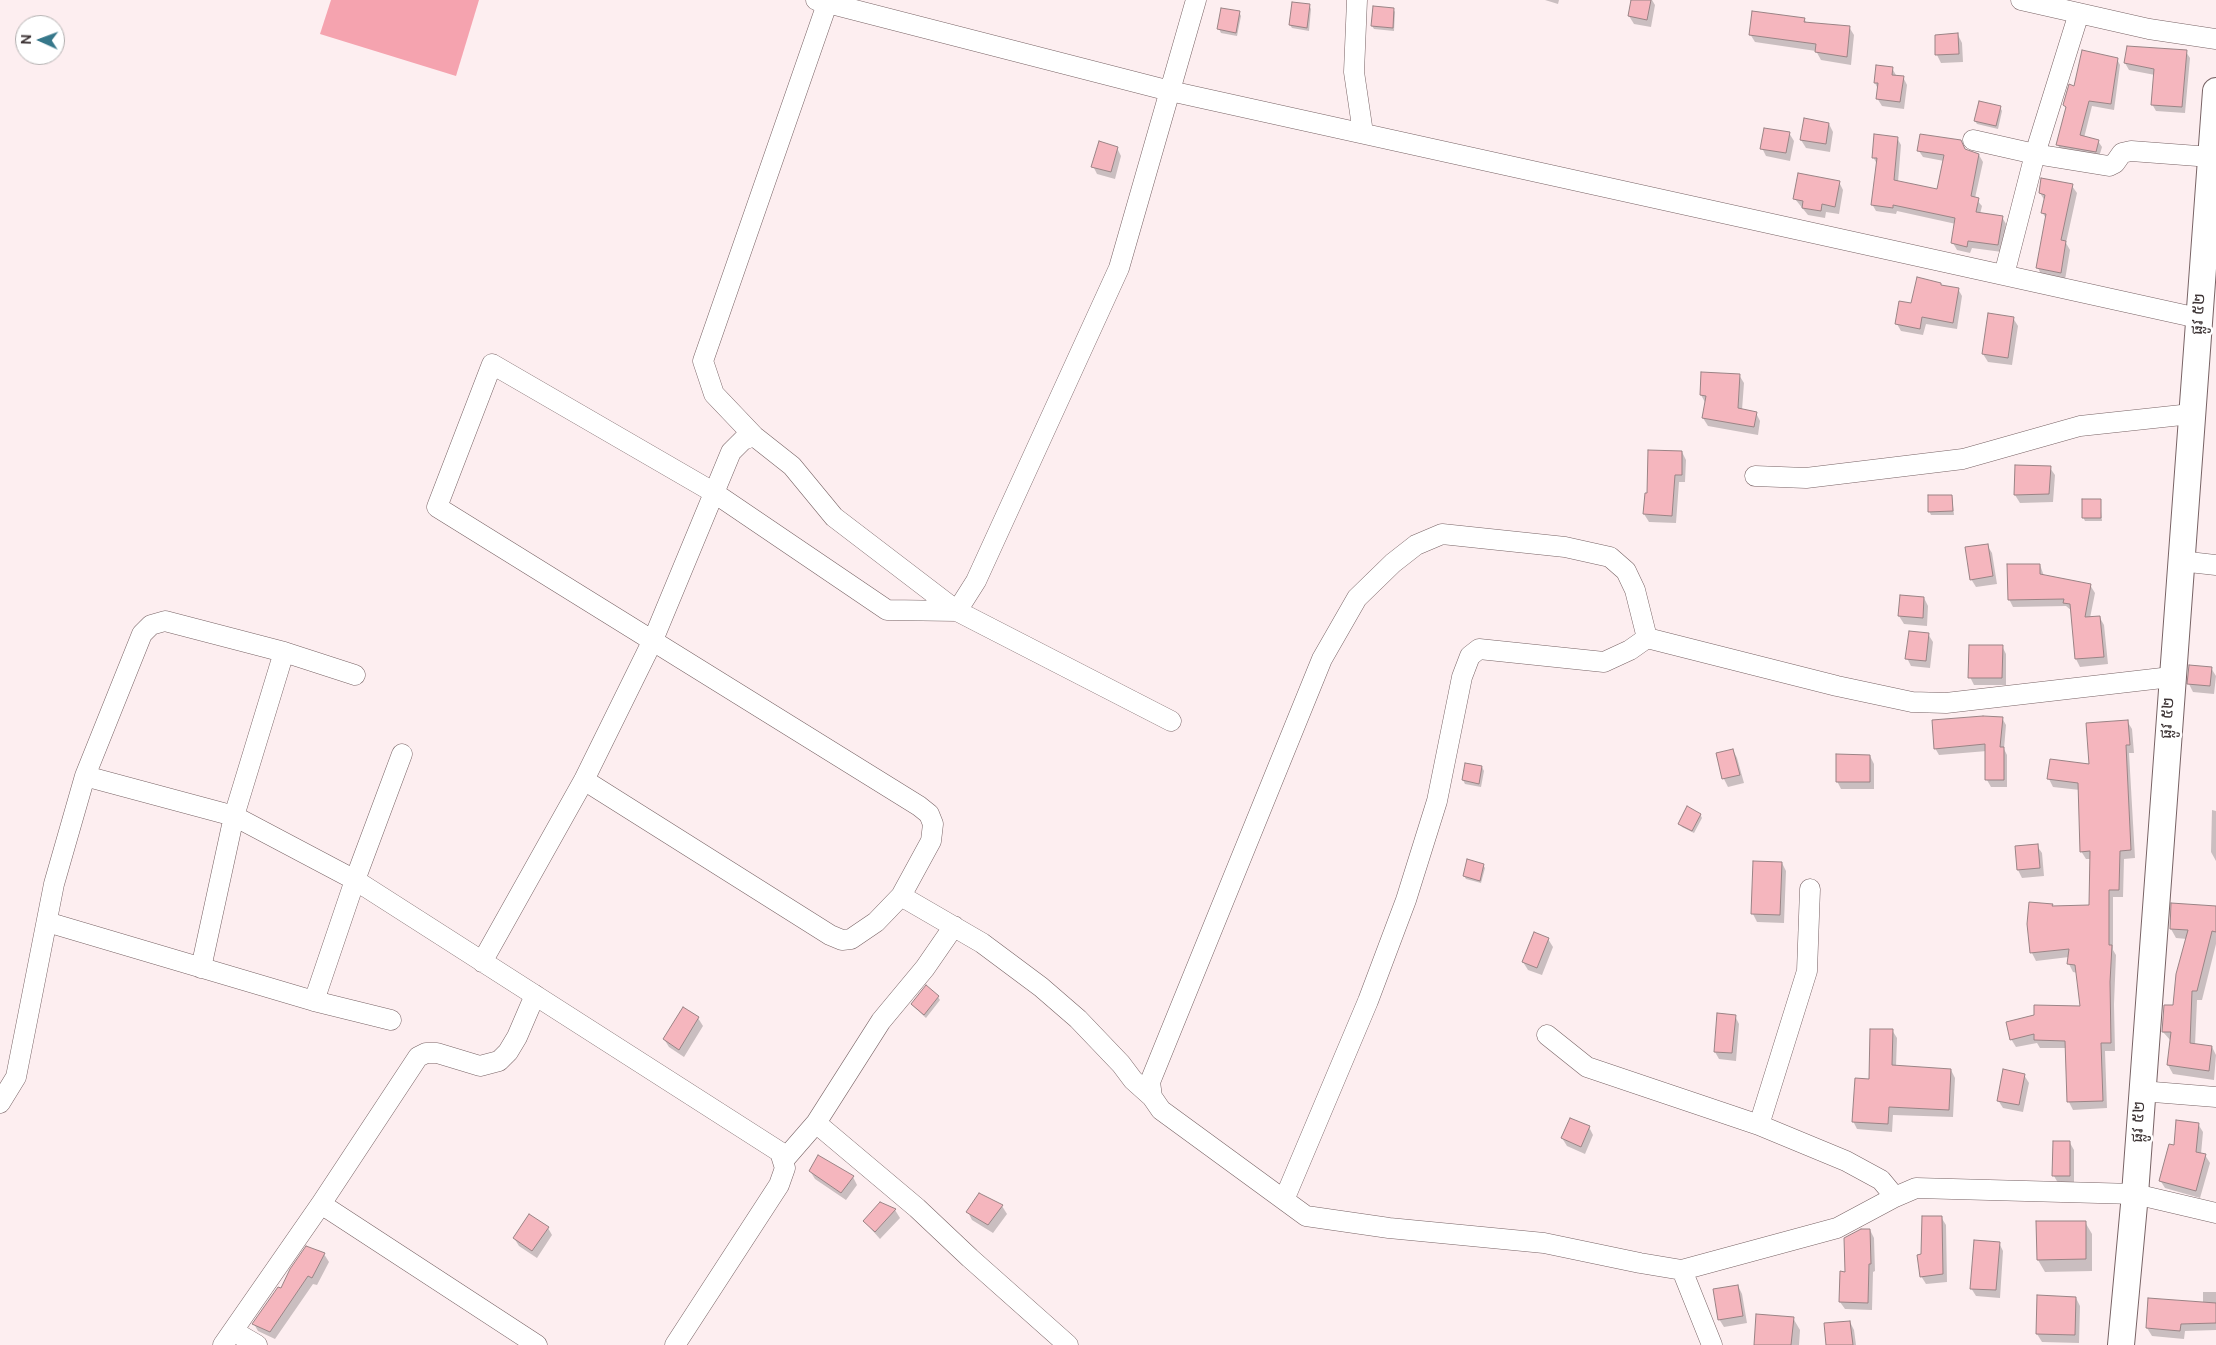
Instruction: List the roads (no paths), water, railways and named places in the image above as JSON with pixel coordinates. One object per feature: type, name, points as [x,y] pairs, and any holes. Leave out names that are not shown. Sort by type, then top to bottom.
[{"type":"street","points":[[957,611],[976,581],[1119,268],[1196,0]]},
{"type":"street","points":[[1357,0],[1354,72],[1363,133]]},
{"type":"street","points":[[2021,0],[2149,29],[2216,39]]},
{"type":"street","points":[[1171,721],[957,611],[834,517],[792,466],[754,436],[714,394],[703,360],[822,2],[1170,91],[2198,318]]},
{"type":"street","points":[[2004,275],[2035,154],[2079,13]]},
{"type":"street","name":"ផ្លូវ ៥២","points":[[2121,1345],[2135,1194],[2171,677],[2216,91]]},
{"type":"street","points":[[1973,140],[2035,154],[2109,166],[2115,163],[2122,153],[2131,151],[2211,157]]},
{"type":"street","points":[[584,780],[822,930],[842,940],[851,939],[876,922],[901,896],[931,841],[933,824],[929,814],[919,806],[437,507],[492,364],[713,492],[887,610],[957,611]]},
{"type":"street","points":[[1755,476],[1806,478],[1963,459],[2080,426],[2191,414]]},
{"type":"street","points":[[482,962],[584,780],[653,640],[731,452],[743,440],[754,436]]},
{"type":"street","points":[[1152,1097],[1150,1082],[1322,659],[1357,598],[1393,563],[1416,545],[1442,534],[1565,547],[1610,557],[1626,571],[1635,590],[1647,638]]},
{"type":"street","points":[[2180,561],[2216,565]]},
{"type":"street","points":[[0,1103],[16,1077],[54,884],[85,776],[142,634],[151,625],[165,621],[284,652],[355,675]]},
{"type":"street","points":[[1284,1200],[1368,1001],[1406,900],[1437,801],[1462,677],[1470,656],[1479,649],[1604,662],[1630,650],[1647,638],[1837,686],[1912,702],[1946,703],[2171,677]]},
{"type":"street","points":[[201,968],[234,816],[284,652]]},
{"type":"street","points":[[314,1001],[355,880],[402,754]]},
{"type":"street","points":[[85,776],[234,816],[355,880],[780,1152],[785,1168],[779,1185],[675,1345]]},
{"type":"street","points":[[1758,1125],[1807,971],[1810,889]]},
{"type":"street","points":[[901,896],[982,942],[1078,1019],[1121,1064],[1133,1080],[1152,1097],[1161,1110],[1306,1216],[1331,1221],[1544,1243],[1640,1264],[1682,1270],[1837,1228],[1916,1188],[2135,1194],[2216,1213]]},
{"type":"street","points":[[47,922],[314,1001],[390,1020]]},
{"type":"street","points":[[783,1161],[816,1123],[881,1021],[925,968],[954,926]]},
{"type":"street","points":[[257,1345],[228,1338],[321,1204],[418,1057],[426,1053],[437,1053],[480,1066],[499,1061],[508,1052],[517,1037],[534,995]]},
{"type":"street","points":[[1547,1035],[1587,1067],[1758,1125],[1846,1161],[1881,1180],[1895,1197]]},
{"type":"street","points":[[2141,1091],[2216,1097]]},
{"type":"street","points":[[816,1123],[917,1208],[1068,1345]]},
{"type":"street","points":[[321,1204],[537,1345]]},
{"type":"street","points":[[1682,1270],[1712,1345]]}]
